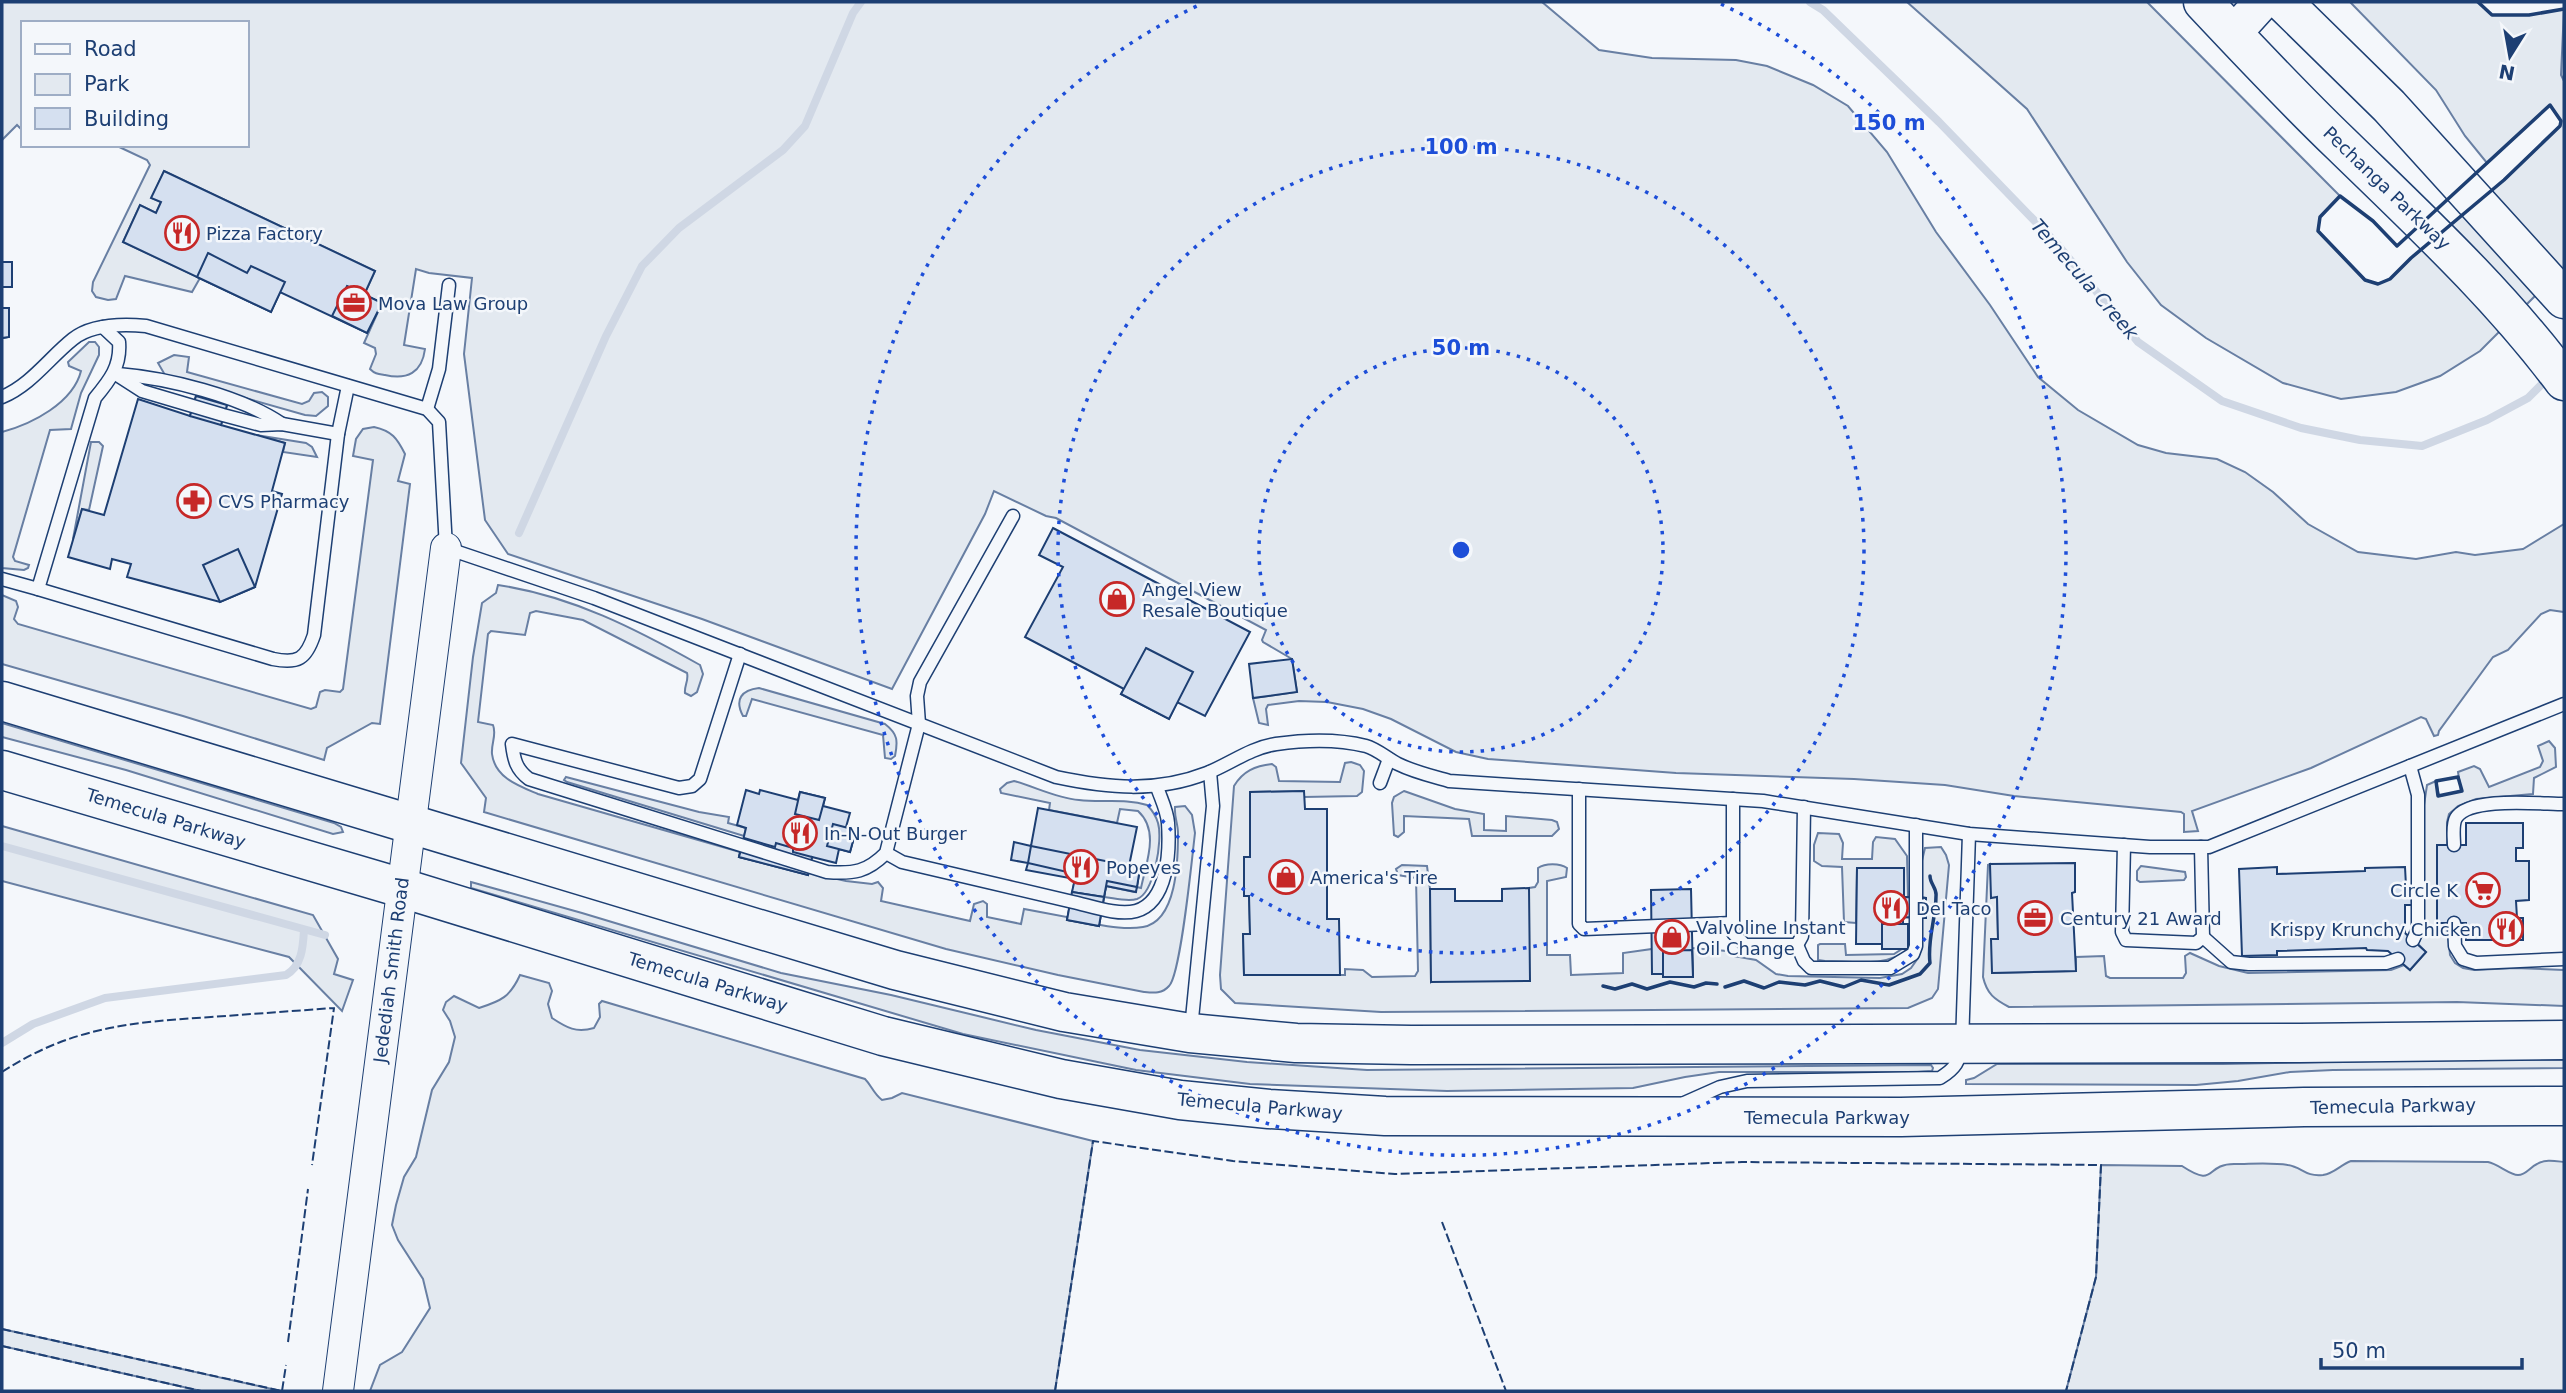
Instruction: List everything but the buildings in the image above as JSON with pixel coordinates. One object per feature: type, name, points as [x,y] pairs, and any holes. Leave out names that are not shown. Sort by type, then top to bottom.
[{"type":"main road","name":"Pechanga Parkway","points":[[2203,2],[2273,76],[2477,277],[2532,338],[2564,381]]},
{"type":"main road","points":[[2233,34],[2262,2]]},
{"type":"main road","points":[[2283,2],[2389,106],[2564,299]]},
{"type":"main road","points":[[2,701],[895,970],[1064,1012],[1190,1033],[1296,1043],[1398,1045],[2564,1040]]},
{"type":"main road","name":"Temecula Parkway","points":[[2,770],[402,888],[883,1036],[1061,1079],[1180,1100],[1385,1116],[1901,1117],[2304,1107],[2564,1106]]},
{"type":"street","name":"Jedediah Smith Road","points":[[338,1391],[446,548]]},
{"type":"lane","points":[[427,410],[439,369],[449,285]]},
{"type":"lane","points":[[2,397],[27,383],[75,337],[103,327],[124,324],[146,326],[427,410],[439,422],[446,548],[594,598],[1056,777],[1095,785],[1157,787],[1210,772],[1243,754],[1274,744],[1320,741],[1367,747],[1401,765],[1449,781],[1733,799],[1804,807],[1969,834],[2124,845],[2209,847],[2564,704]]},
{"type":"lane","points":[[38,589],[95,398],[114,373],[120,357],[118,342],[103,327]]},
{"type":"lane","points":[[114,373],[142,391],[261,425],[282,425],[338,434]]},
{"type":"lane","points":[[2,579],[273,659],[286,662],[297,660],[306,654],[314,635],[338,434],[348,386]]},
{"type":"lane","points":[[740,654],[700,779],[692,786],[679,788],[512,744],[518,771],[529,779],[827,872],[845,874],[873,866],[886,853],[919,724],[917,696],[920,682],[1013,516]]},
{"type":"lane","points":[[1380,783],[1390,759]]},
{"type":"lane","points":[[2410,766],[2418,795],[2418,929],[2413,940]]},
{"type":"lane","points":[[1190,1033],[1213,806],[1210,772]]},
{"type":"lane","points":[[886,853],[902,862],[1021,891],[1114,911],[1133,912],[1149,905],[1156,897],[1161,884],[1168,846],[1168,821],[1157,787]]},
{"type":"lane","points":[[1579,789],[1579,923],[1584,929],[1733,923]]},
{"type":"lane","points":[[1733,799],[1733,933],[1745,945],[1797,945]]},
{"type":"lane","points":[[2454,845],[2454,823],[2457,815],[2468,808],[2496,804],[2564,804]]},
{"type":"lane","points":[[1797,945],[1802,936],[1804,807]]},
{"type":"lane","points":[[1797,945],[1804,961],[1811,968],[1890,968],[1913,954],[1916,946],[1916,825]]},
{"type":"lane","points":[[1658,1116],[1720,1087],[1747,1081],[1940,1078],[1954,1069],[1959,1061],[1962,1044],[1969,834]]},
{"type":"lane","points":[[2124,845],[2122,932],[2126,940],[2196,943],[2203,937]]},
{"type":"lane","points":[[2201,847],[2203,937],[2231,962],[2386,963],[2398,959]]},
{"type":"lane","points":[[2454,923],[2455,946],[2462,959],[2476,963],[2564,960]]},
{"type":"green space","points":[[2,2],[1542,2],[1599,50],[1652,58],[1736,60],[1767,66],[1813,85],[1848,106],[1887,152],[1936,232],[1990,305],[2038,377],[2078,410],[2138,445],[2166,453],[2217,459],[2245,472],[2273,492],[2308,524],[2358,552],[2416,559],[2456,552],[2475,555],[2523,549],[2564,524],[2564,612],[2550,610],[2541,614],[2508,650],[2493,657],[2438,735],[2434,736],[2426,719],[2421,717],[2311,768],[2192,811],[2198,831],[2184,832],[2184,814],[2181,812],[2014,796],[1945,785],[1676,773],[1488,759],[1456,752],[1391,719],[1363,709],[1327,702],[1299,701],[1268,705],[1268,725],[1259,723],[1253,698],[1297,692],[1292,659],[1263,642],[1266,630],[1056,518],[1046,516],[994,491],[985,514],[892,689],[702,619],[508,554],[485,520],[464,354],[472,278],[416,269],[404,345],[425,349],[421,364],[407,375],[377,374],[370,369],[376,354],[375,348],[364,343],[382,303],[364,295],[375,271],[164,171],[152,198],[161,202],[156,213],[140,205],[123,242],[200,278],[192,292],[125,276],[116,299],[96,297],[92,291],[93,282],[150,165],[147,160],[119,147],[248,147],[248,21],[21,21],[21,129],[17,125],[2,140]]},
{"type":"green space","points":[[1907,2],[2147,2],[2340,196],[2320,217],[2318,231],[2365,280],[2378,284],[2390,279],[2504,180],[2560,126],[2561,121],[2550,105],[2487,163],[2465,136],[2436,90],[2350,2],[2478,2],[2492,15],[2529,15],[2564,9],[2561,75],[2564,81],[2564,267],[2480,351],[2440,376],[2396,392],[2341,399],[2283,383],[2206,338],[2161,305],[2127,262],[2027,109]]},
{"type":"green space","points":[[89,342],[95,342],[99,347],[99,355],[81,393],[71,429],[50,430],[13,557],[15,561],[29,565],[28,568],[2,568],[2,432],[38,418],[70,393],[81,371],[69,366],[68,362]]},
{"type":"green space","points":[[174,355],[189,357],[187,372],[302,404],[309,401],[314,393],[322,392],[328,397],[328,406],[316,416],[305,415],[165,375],[158,363]]},
{"type":"green space","points":[[374,427],[390,433],[399,444],[405,454],[398,481],[410,484],[380,724],[372,723],[327,748],[324,760],[2,664],[2,595],[16,601],[18,607],[14,619],[18,624],[311,709],[316,707],[320,692],[340,692],[343,689],[373,460],[353,456],[356,439],[363,429]]},
{"type":"green space","points":[[256,435],[306,443],[312,447],[317,457],[283,452],[285,443]]},
{"type":"green space","points":[[91,442],[99,442],[103,446],[89,510],[82,509],[73,539]]},
{"type":"green space","points":[[498,585],[552,597],[603,616],[700,665],[703,674],[697,692],[691,696],[685,693],[687,673],[583,620],[536,611],[530,613],[525,635],[491,631],[488,634],[478,722],[493,725],[492,754],[503,775],[538,794],[740,852],[739,857],[846,881],[872,884],[878,882],[883,888],[881,901],[970,921],[974,904],[983,901],[987,904],[987,917],[1021,924],[1024,909],[1067,917],[1067,920],[1124,928],[1143,927],[1154,922],[1163,914],[1169,902],[1177,859],[1175,807],[1185,806],[1192,815],[1195,833],[1182,939],[1169,986],[1161,992],[1144,992],[946,949],[484,812],[486,798],[461,763],[482,603],[496,593]]},
{"type":"green space","points":[[759,688],[885,724],[896,738],[895,756],[891,759],[885,758],[883,735],[752,699],[746,716],[743,716],[739,705],[741,696]]},
{"type":"green space","points":[[2,723],[334,823],[341,827],[343,832],[333,834],[126,770],[2,737]]},
{"type":"green space","points":[[2549,741],[2555,748],[2556,767],[2534,778],[2533,794],[2476,799],[2458,806],[2449,814],[2447,845],[2437,846],[2437,923],[2447,923],[2450,955],[2455,963],[2463,968],[2564,970],[2564,1006],[2457,1002],[2009,1007],[1995,998],[1987,988],[1983,977],[1990,864],[1992,897],[1997,897],[1998,939],[1993,973],[2076,971],[2076,957],[2104,956],[2106,976],[2110,978],[2183,978],[2186,973],[2185,956],[2190,953],[2219,966],[2248,973],[2391,970],[2404,965],[2410,970],[2426,952],[2418,944],[2423,933],[2424,805],[2427,785],[2436,781],[2439,796],[2461,791],[2458,772],[2474,766],[2480,769],[2489,787],[2540,767],[2543,761],[2538,746]]},
{"type":"green space","points":[[1345,763],[1360,765],[1364,771],[1362,792],[1357,796],[1304,797],[1304,791],[1250,792],[1250,857],[1244,858],[1244,895],[1249,896],[1250,934],[1243,934],[1244,975],[1345,975],[1345,969],[1363,970],[1372,977],[1415,976],[1418,971],[1416,878],[1398,875],[1396,869],[1402,865],[1427,866],[1430,889],[1431,982],[1529,888],[1535,887],[1538,882],[1538,868],[1553,864],[1567,868],[1566,877],[1547,881],[1547,955],[1570,955],[1571,975],[1623,973],[1623,953],[1652,949],[1652,974],[1692,977],[1692,948],[1727,951],[1734,956],[1756,960],[1776,974],[1788,976],[1880,978],[1902,974],[1911,968],[1922,946],[1922,918],[1926,917],[1926,898],[1921,897],[1920,869],[1925,848],[1941,847],[1949,865],[1938,989],[1932,998],[1908,1008],[1381,1012],[1235,1003],[1221,989],[1220,975],[1234,786],[1250,770],[1272,764],[1276,767],[1279,781],[1340,782]]},
{"type":"green space","points":[[566,777],[699,812],[729,817],[728,823],[746,828],[744,836],[567,782],[564,780]]},
{"type":"green space","points":[[1014,781],[1071,799],[1147,805],[1157,820],[1159,841],[1156,865],[1143,895],[1129,900],[1104,897],[1106,886],[1135,892],[1137,887],[1141,888],[1150,838],[1145,819],[1138,811],[1120,809],[1117,823],[1049,810],[1050,803],[1001,793],[1000,789]]},
{"type":"green space","points":[[1404,791],[1455,809],[1484,814],[1484,830],[1506,831],[1506,816],[1552,820],[1557,822],[1559,829],[1552,836],[1472,836],[1469,819],[1404,816],[1404,832],[1398,837],[1394,835],[1392,803],[1394,797]]},
{"type":"green space","points":[[2,826],[313,915],[338,959],[334,974],[353,980],[342,1011],[289,957],[2,881]]},
{"type":"green space","points":[[1818,833],[1839,834],[1843,843],[1842,859],[1872,859],[1876,837],[1895,839],[1907,856],[1908,897],[1904,897],[1904,868],[1857,868],[1856,923],[1844,922],[1842,867],[1822,866],[1814,861],[1814,845]]},
{"type":"green space","points":[[2141,866],[2185,872],[2186,877],[2184,880],[2140,882],[2137,880],[2137,871]]},
{"type":"green space","points":[[471,882],[781,973],[891,995],[1036,1030],[1140,1050],[1247,1062],[1367,1070],[1931,1065],[1933,1068],[1932,1071],[1918,1072],[1719,1072],[1633,1088],[1447,1091],[1250,1084],[1136,1070],[963,1034],[471,888]]},
{"type":"green space","points":[[1820,944],[1845,944],[1846,955],[1894,954],[1908,949],[1900,955],[1880,961],[1825,961],[1818,960]]},
{"type":"green space","points":[[520,975],[549,983],[552,991],[548,1004],[552,1018],[572,1029],[594,1028],[600,1017],[599,1004],[602,1001],[865,1079],[882,1100],[902,1093],[1093,1141],[1055,1391],[370,1391],[380,1365],[402,1352],[430,1308],[423,1279],[398,1240],[392,1225],[404,1177],[416,1157],[432,1090],[449,1062],[455,1037],[443,1010],[446,1002],[454,996],[479,1008],[493,1003],[508,993]]},
{"type":"green space","points":[[2564,1060],[2564,1068],[2333,1070],[2290,1072],[2196,1085],[1966,1084],[1966,1080],[1997,1064],[2223,1064]]},
{"type":"green space","points":[[2351,1161],[2488,1162],[2518,1175],[2543,1161],[2564,1162],[2564,1391],[2066,1391],[2096,1277],[2101,1165],[2182,1166],[2193,1173],[2206,1175],[2225,1165],[2275,1164],[2323,1175]]},
{"type":"green space","points":[[2,1329],[281,1391],[201,1391],[2,1346]]},
{"type":"waterway","points":[[519,533],[606,336],[642,266],[679,228],[783,150],[805,126],[853,13],[861,2]]},
{"type":"waterway","name":"Temecula Creek","points":[[1810,2],[1823,10],[1939,122],[2058,245],[2138,342],[2222,401],[2301,428],[2360,440],[2422,446],[2487,420],[2528,398],[2549,377]]},
{"type":"waterway","points":[[2,846],[325,935]]},
{"type":"waterway","points":[[2,1043],[33,1024],[105,998],[286,975],[298,961],[304,930]]},
{"type":"fence","points":[[2,1072],[53,1045],[78,1036],[128,1025],[334,1008],[312,1165]]},
{"type":"fence","points":[[1055,1391],[1093,1141],[1233,1161],[1395,1174],[1742,1162],[2101,1165],[2096,1277],[2066,1391]]},
{"type":"fence","points":[[288,1342],[308,1189]]},
{"type":"fence","points":[[1442,1222],[1506,1391]]},
{"type":"fence","points":[[2,1329],[282,1391],[286,1365]]},
{"type":"fence","points":[[2,1346],[201,1391]]},
{"type":"wall","points":[[2478,2],[2492,15],[2529,15],[2564,9]]},
{"type":"wall","points":[[2550,105],[2561,121],[2560,126],[2504,180],[2390,279],[2378,284],[2365,280],[2318,231],[2320,217],[2340,196],[2373,221],[2397,246],[2550,105]]},
{"type":"wall","points":[[2458,777],[2462,791],[2438,796],[2436,781],[2458,777]]},
{"type":"wall","points":[[1725,987],[1744,981],[1764,988],[1779,982],[1805,985],[1820,981],[1844,987],[1861,980],[1889,985],[1920,974],[1930,963],[1936,893],[1930,876]]},
{"type":"wall","points":[[1603,986],[1615,989],[1632,984],[1647,989],[1670,982],[1694,987],[1706,983],[1717,984]]},
{"type":"place","name":"Pizza Factory","points":[[182,233]]},
{"type":"place","name":"Mova Law Group","points":[[354,303]]},
{"type":"place","name":"CVS Pharmacy","points":[[194,501]]},
{"type":"place","name":"Angel View Resale Boutique","points":[[1117,599]]},
{"type":"place","name":"In-N-Out Burger","points":[[800,833]]},
{"type":"place","name":"Popeyes","points":[[1081,867]]},
{"type":"place","name":"America's Tire","points":[[1286,877]]},
{"type":"place","name":"Circle K","points":[[2483,890]]},
{"type":"place","name":"Del Taco","points":[[1891,908]]},
{"type":"place","name":"Century 21 Award","points":[[2035,918]]},
{"type":"place","name":"Krispy Krunchy Chicken","points":[[2506,929]]},
{"type":"place","name":"Valvoline Instant Oil Change","points":[[1672,937]]}]
